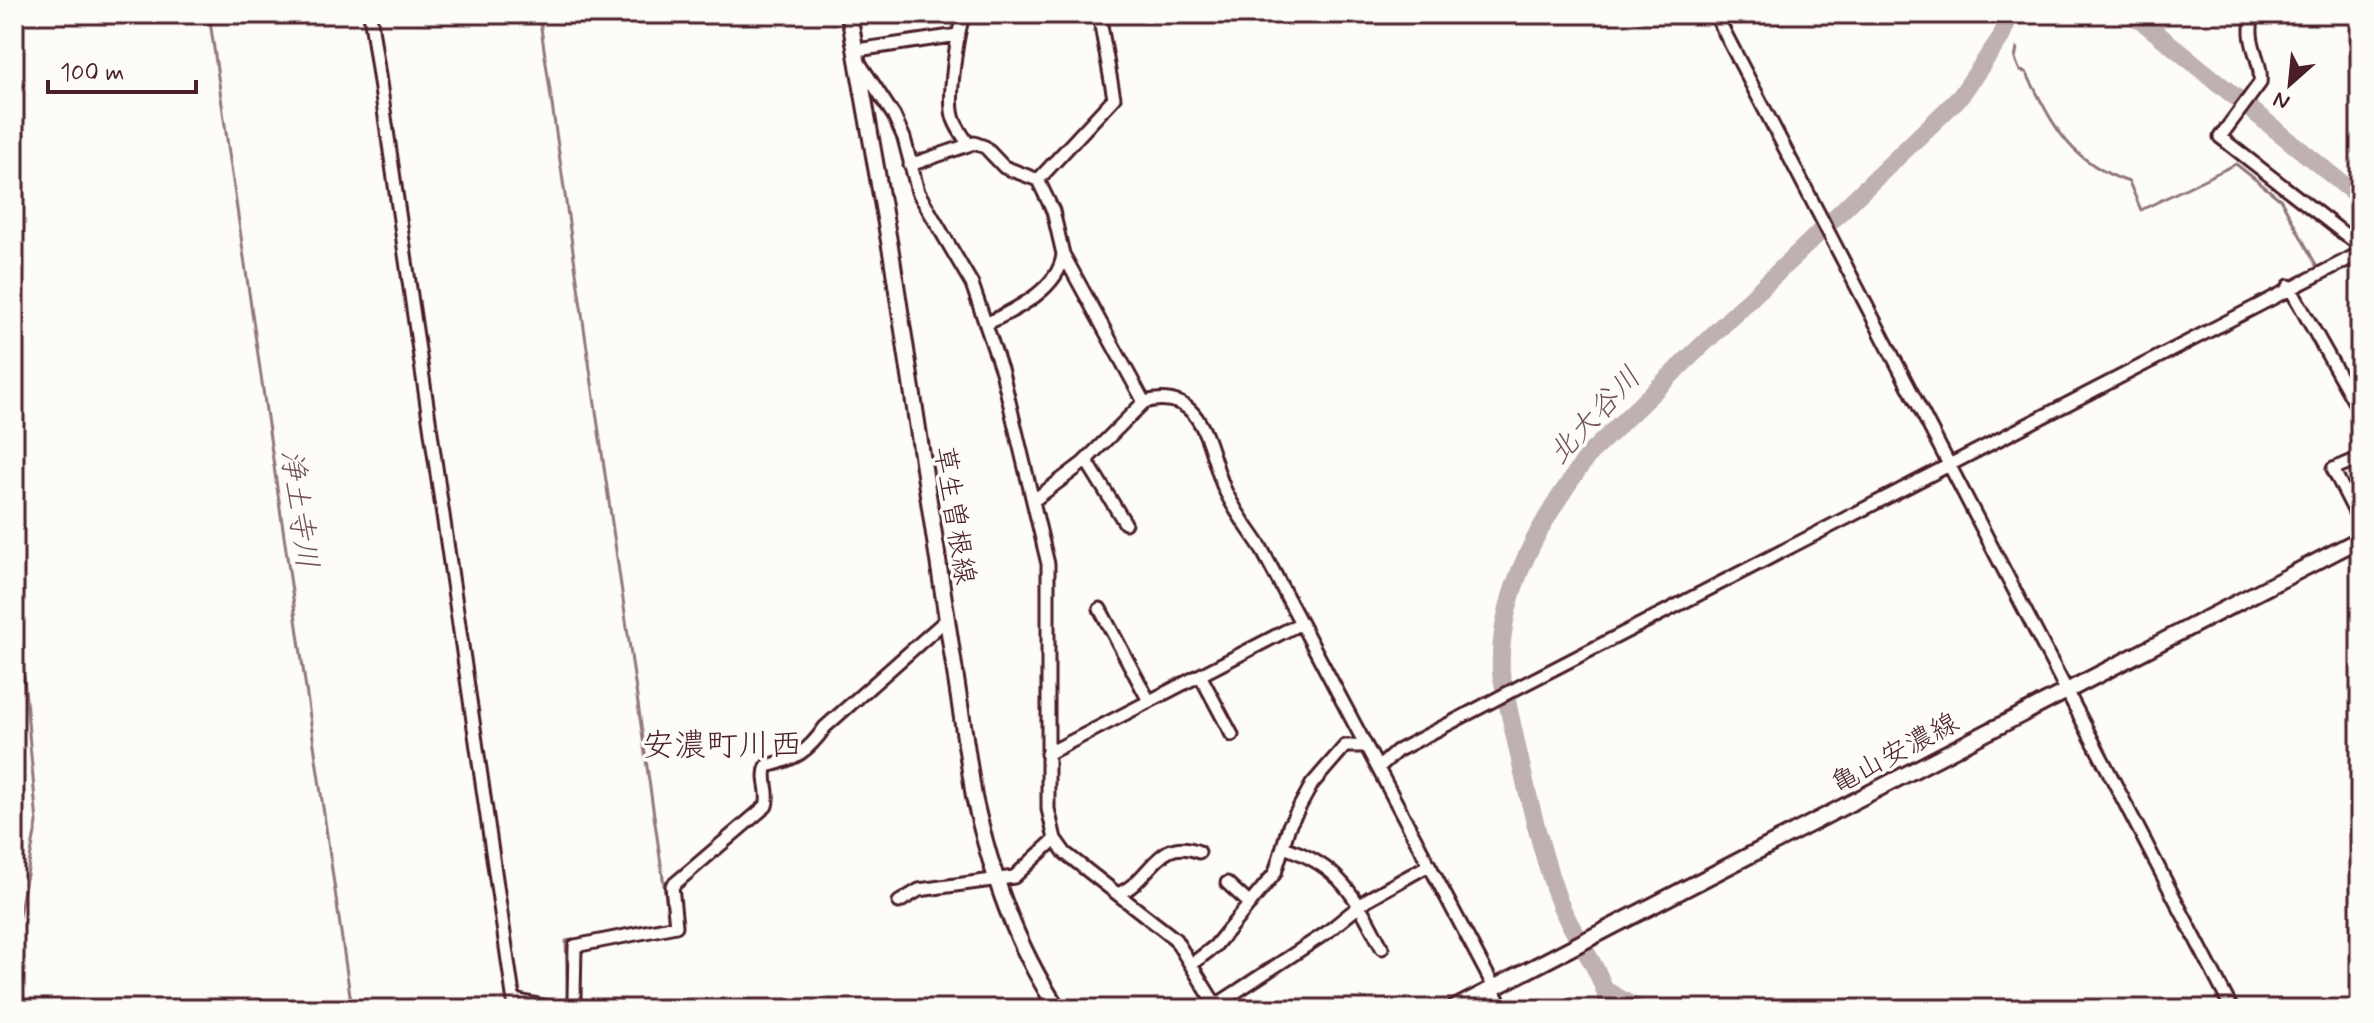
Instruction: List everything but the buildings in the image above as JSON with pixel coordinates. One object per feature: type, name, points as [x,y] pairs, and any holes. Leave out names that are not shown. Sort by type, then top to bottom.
[{"type":"main road","name":"草生曽根線","points":[[849,14],[974,797],[995,879],[1017,933],[1058,1009]]},
{"type":"main road","name":"亀山安濃線","points":[[1453,1009],[2360,539]]},
{"type":"street","points":[[370,14],[515,1005],[558,1009]]},
{"type":"street","points":[[964,14],[958,35],[951,103],[954,121],[968,144]]},
{"type":"street","points":[[1038,180],[1114,98],[1099,14]]},
{"type":"street","points":[[1715,14],[2232,1009]]},
{"type":"street","points":[[2253,14],[2251,45],[2261,72],[2255,92],[2220,137],[2360,246]]},
{"type":"street","points":[[958,35],[858,57],[894,116],[918,192],[972,284],[988,323],[1033,501],[1051,589],[1047,754],[1048,809],[1055,839],[1065,853],[1175,939],[1215,1008],[1326,933],[1360,905],[1429,865]]},
{"type":"street","points":[[910,165],[968,144],[985,147],[1004,167],[1038,180],[1053,211],[1063,254],[1144,402]]},
{"type":"street","points":[[1378,768],[1397,751],[1519,687],[2289,286],[2360,253]]},
{"type":"street","points":[[988,323],[1010,312],[1055,279],[1063,254]]},
{"type":"street","points":[[2289,286],[2360,412]]},
{"type":"street","points":[[1033,501],[1086,460],[1144,402],[1172,400],[1185,406],[1201,421],[1224,488],[1301,623],[1503,1009]]},
{"type":"street","points":[[2360,458],[2333,469],[2360,522]]},
{"type":"street","points":[[1086,460],[1125,523]]},
{"type":"street","points":[[1100,609],[1149,701]]},
{"type":"street","points":[[577,1009],[574,998],[575,946],[676,926],[672,886],[766,806],[769,797],[763,773],[767,766],[795,759],[810,749],[825,727],[946,620]]},
{"type":"street","points":[[1047,754],[1301,623]]},
{"type":"street","points":[[1200,675],[1232,735]]},
{"type":"street","points":[[1192,964],[1215,946],[1275,873],[1289,826],[1330,760],[1345,746],[1365,746]]},
{"type":"street","points":[[899,902],[919,890],[1014,877],[1055,839]]},
{"type":"street","points":[[1118,894],[1140,879],[1168,850],[1184,847],[1199,852]]},
{"type":"street","points":[[1283,847],[1327,866],[1360,905],[1382,948]]},
{"type":"street","points":[[1227,883],[1250,904]]},
{"type":"waterway","name":"浄土寺川","points":[[209,14],[352,1009]]},
{"type":"waterway","points":[[539,14],[669,920],[566,941],[568,1009]]},
{"type":"waterway","name":"北大谷川","points":[[1609,1009],[1601,981],[1558,899],[1519,758],[1501,673],[1507,613],[1526,556],[1556,503],[1590,453],[1960,97],[2001,37],[2010,14]]},
{"type":"waterway","points":[[2133,14],[2360,198]]},
{"type":"waterway","points":[[2017,48],[2015,59],[2020,71],[2026,72],[2065,139],[2091,164],[2129,182],[2141,210],[2236,164],[2281,200],[2316,265]]},
{"type":"waterway","points":[[2337,271],[2360,266]]},
{"type":"waterway","points":[[14,655],[24,677],[37,823],[14,941]]},
{"type":"waterway","points":[[14,944],[23,1009]]},
{"type":"waterway","points":[[1607,991],[1638,1009]]},
{"type":"district","name":"安濃町川西","points":[[722,744]]}]
